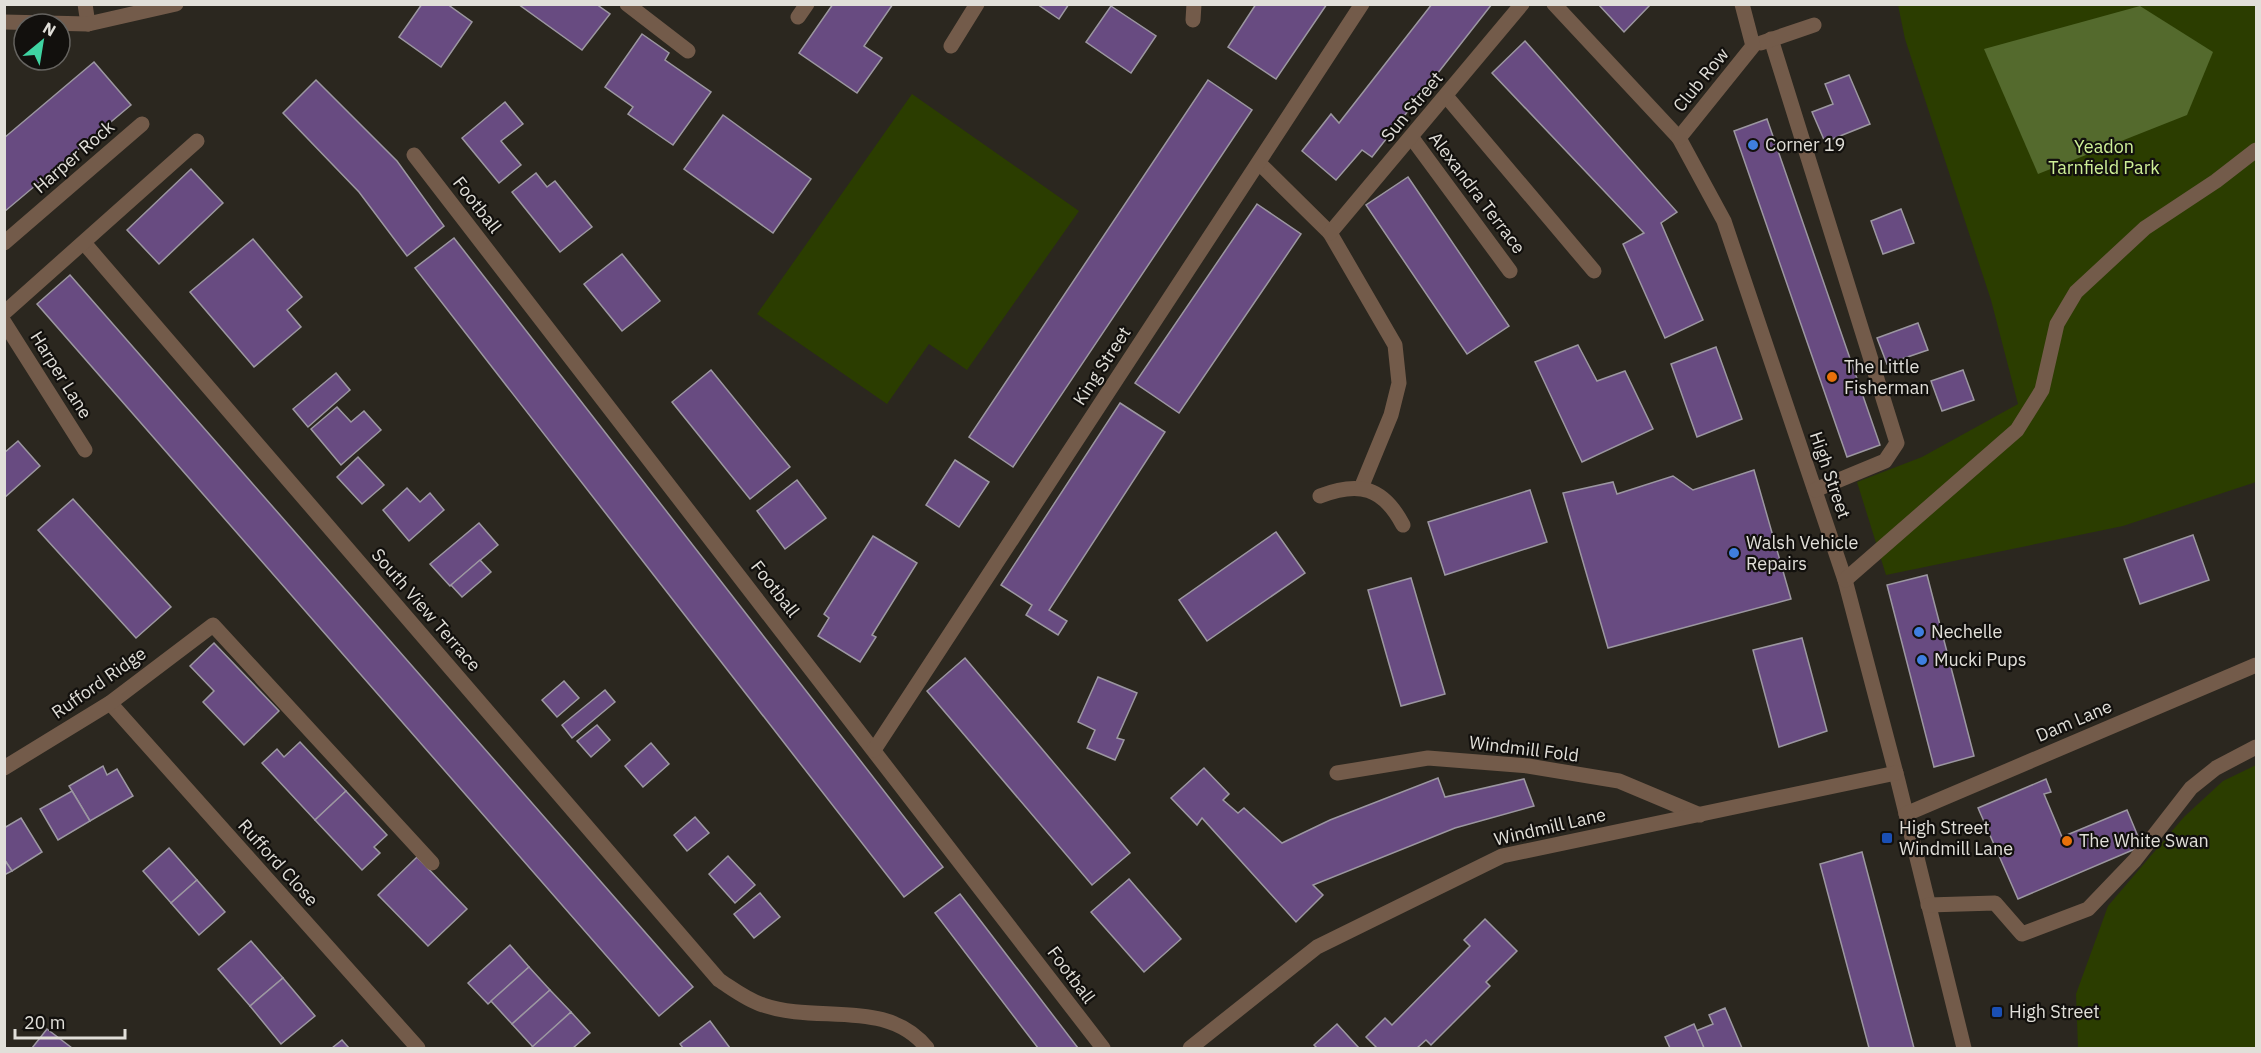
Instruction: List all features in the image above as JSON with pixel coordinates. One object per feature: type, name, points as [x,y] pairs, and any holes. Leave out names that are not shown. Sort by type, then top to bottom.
[{"type":"street","points":[[85,4],[88,24]]},
{"type":"street","points":[[4,22],[88,24],[176,4]]},
{"type":"street","points":[[627,4],[688,51]]},
{"type":"street","points":[[951,46],[977,4]]},
{"type":"street","name":"King Street","points":[[874,750],[1362,4]]},
{"type":"street","name":"Sun Street","points":[[1330,233],[1412,138],[1522,4]]},
{"type":"street","name":"High Street","points":[[1554,4],[1679,138],[1725,221],[1845,580],[1896,773],[1964,1048]]},
{"type":"street","name":"Club Row","points":[[1742,4],[1753,46]]},
{"type":"street","name":"Club Row","points":[[1679,138],[1753,46],[1814,25]]},
{"type":"street","points":[[1771,39],[1897,443],[1885,461],[1815,490]]},
{"type":"street","points":[[1446,96],[1594,271]]},
{"type":"street","name":"Harper Rock","points":[[4,243],[142,124]]},
{"type":"street","name":"Alexandra Terrace","points":[[1412,138],[1510,270]]},
{"type":"street","points":[[4,313],[85,244],[197,141]]},
{"type":"street","points":[[1845,580],[2017,430],[2042,390],[2057,324],[2076,292],[2145,228],[2216,181],[2256,150]]},
{"type":"street","name":"Football","points":[[414,155],[1103,1048]]},
{"type":"street","points":[[1259,163],[1330,233],[1395,345],[1399,383],[1391,415],[1361,488]]},
{"type":"street","name":"South View Terrace","points":[[85,244],[719,980],[763,1006],[817,1015],[859,1014],[892,1021],[919,1038],[927,1048]]},
{"type":"street","name":"Harper Lane","points":[[4,322],[85,450]]},
{"type":"street","points":[[1320,496],[1340,488],[1361,488],[1384,498],[1395,509],[1403,525]]},
{"type":"street","name":"Rufford Ridge","points":[[4,768],[110,703],[213,625],[432,863]]},
{"type":"street","name":"Dam Lane","points":[[1906,814],[2256,665]]},
{"type":"street","name":"Rufford Close","points":[[110,703],[417,1048]]},
{"type":"street","points":[[1928,905],[1995,903],[2022,934],[2088,909],[2135,860],[2191,788],[2216,768],[2256,747]]},
{"type":"street","name":"Windmill Fold","points":[[1336,773],[1428,758],[1528,766],[1619,781],[1700,815]]},
{"type":"street","name":"Windmill Lane","points":[[1190,1048],[1317,947],[1502,856],[1896,773]]},
{"type":"green space","name":"Yeadon Tarnfield Park","points":[[1898,5],[2256,5],[2256,482],[2123,526],[1886,575],[1857,482],[1922,457],[2018,404],[1991,300],[1905,39]]},
{"type":"green space","points":[[2140,6],[2213,52],[2187,115],[2038,174],[1984,49]]},
{"type":"green space","points":[[912,94],[1079,211],[967,370],[929,344],[887,404],[757,314]]},
{"type":"green space","points":[[2256,765],[2256,1048],[2078,1048],[2076,994],[2108,906],[2184,817],[2223,781]]},
{"type":"building","points":[[422,4],[447,4],[472,22],[441,67],[399,37]]},
{"type":"building","points":[[518,4],[596,4],[610,14],[582,50]]},
{"type":"building","points":[[833,4],[893,4],[864,46],[882,58],[857,93],[799,53]]},
{"type":"building","points":[[1037,4],[1069,4],[1059,19]]},
{"type":"building","points":[[1256,4],[1327,4],[1276,79],[1228,47]]},
{"type":"building","points":[[1432,4],[1492,4],[1372,157],[1362,150],[1336,180],[1302,151],[1331,114],[1339,123]]},
{"type":"building","points":[[1598,4],[1651,4],[1624,32]]},
{"type":"building","points":[[1111,6],[1156,36],[1131,73],[1086,42]]},
{"type":"building","points":[[642,34],[669,53],[665,60],[711,92],[673,145],[628,114],[633,107],[605,87]]},
{"type":"building","points":[[1525,41],[1677,212],[1661,223],[1703,320],[1665,338],[1623,244],[1644,233],[1492,73]]},
{"type":"building","points":[[94,62],[131,105],[4,212],[4,138]]},
{"type":"building","points":[[1849,75],[1870,124],[1825,142],[1812,112],[1833,104],[1825,84]]},
{"type":"building","points":[[316,80],[397,161],[444,226],[407,256],[359,192],[283,113]]},
{"type":"building","points":[[1208,80],[1252,110],[1013,467],[969,437]]},
{"type":"building","points":[[505,102],[523,124],[501,141],[521,165],[499,183],[462,138]]},
{"type":"building","points":[[723,115],[811,179],[773,233],[684,169]]},
{"type":"building","points":[[1767,119],[1880,445],[1847,457],[1734,131]]},
{"type":"building","points":[[191,169],[223,203],[159,264],[127,230]]},
{"type":"building","points":[[536,173],[547,187],[555,181],[592,227],[560,252],[512,192]]},
{"type":"building","points":[[1408,177],[1509,326],[1467,354],[1366,205]]},
{"type":"building","points":[[1257,204],[1301,234],[1179,413],[1135,383]]},
{"type":"building","points":[[1901,209],[1914,243],[1883,254],[1871,221]]},
{"type":"building","points":[[454,238],[943,867],[904,897],[415,268]]},
{"type":"building","points":[[253,239],[302,297],[287,310],[301,327],[254,367],[190,292]]},
{"type":"building","points":[[622,254],[660,301],[622,331],[584,284]]},
{"type":"building","points":[[70,275],[693,987],[659,1016],[37,304]]},
{"type":"building","points":[[1918,323],[1928,350],[1887,364],[1877,338]]},
{"type":"building","points":[[1578,345],[1597,381],[1625,371],[1653,429],[1582,462],[1535,362]]},
{"type":"building","points":[[1716,347],[1742,419],[1697,437],[1671,364]]},
{"type":"building","points":[[711,370],[790,467],[750,499],[672,402]]},
{"type":"building","points":[[1963,370],[1974,400],[1942,411],[1931,381]]},
{"type":"building","points":[[336,373],[350,390],[308,427],[293,409]]},
{"type":"building","points":[[1120,403],[1165,432],[1049,610],[1067,621],[1058,635],[1026,615],[1032,605],[1001,585]]},
{"type":"building","points":[[337,407],[351,422],[364,411],[381,430],[341,465],[311,429]]},
{"type":"building","points":[[18,441],[40,466],[4,498],[4,453]]},
{"type":"building","points":[[358,457],[384,485],[362,504],[337,477]]},
{"type":"building","points":[[955,460],[989,482],[959,527],[926,505]]},
{"type":"building","points":[[1754,470],[1791,599],[1608,648],[1563,493],[1613,482],[1617,494],[1673,476],[1693,490]]},
{"type":"building","points":[[797,480],[826,518],[785,549],[757,511]]},
{"type":"building","points":[[407,488],[420,502],[430,493],[444,510],[409,541],[383,510]]},
{"type":"building","points":[[1530,490],[1547,542],[1445,575],[1428,522]]},
{"type":"building","points":[[73,499],[171,607],[136,638],[38,530]]},
{"type":"building","points":[[479,523],[498,545],[450,586],[430,564]]},
{"type":"building","points":[[1276,532],[1305,573],[1207,641],[1179,600]]},
{"type":"building","points":[[2193,535],[2209,580],[2140,604],[2124,559]]},
{"type":"building","points":[[873,536],[917,563],[872,635],[876,637],[860,662],[818,636],[829,618],[824,614]]},
{"type":"building","points":[[480,560],[491,572],[462,597],[451,585]]},
{"type":"building","points":[[1927,575],[1974,756],[1934,767],[1887,585]]},
{"type":"building","points":[[1411,578],[1445,694],[1401,706],[1368,590]]},
{"type":"building","points":[[1802,638],[1827,731],[1779,747],[1753,650]]},
{"type":"building","points":[[214,643],[279,711],[244,745],[203,702],[214,691],[190,666]]},
{"type":"building","points":[[965,658],[1130,853],[1092,885],[927,691]]},
{"type":"building","points":[[1098,677],[1137,693],[1117,738],[1124,740],[1115,760],[1087,748],[1095,730],[1078,722]]},
{"type":"building","points":[[564,681],[579,698],[557,717],[542,700]]},
{"type":"building","points":[[605,690],[615,702],[572,738],[562,725]]},
{"type":"building","points":[[597,725],[610,740],[591,757],[577,741]]},
{"type":"building","points":[[300,742],[346,791],[315,820],[262,763],[277,749],[284,757]]},
{"type":"building","points":[[651,743],[669,764],[643,787],[625,766]]},
{"type":"building","points":[[103,766],[107,775],[117,769],[133,796],[90,821],[69,786]]},
{"type":"building","points":[[1204,768],[1229,794],[1223,800],[1238,813],[1244,808],[1282,843],[1330,820],[1438,778],[1445,797],[1524,779],[1534,806],[1455,828],[1313,885],[1323,895],[1296,922],[1202,818],[1197,825],[1171,798]]},
{"type":"building","name":"The White Swan","points":[[2046,779],[2051,792],[2044,794],[2062,837],[2127,810],[2142,846],[2018,899],[1978,808]]},
{"type":"building","points":[[72,791],[90,821],[58,840],[40,809]]},
{"type":"building","points":[[346,791],[387,835],[374,847],[380,853],[362,870],[315,820]]},
{"type":"building","points":[[695,817],[709,833],[687,851],[674,835]]},
{"type":"building","points":[[21,818],[42,852],[12,871],[4,859],[4,828]]},
{"type":"building","points":[[169,848],[197,880],[171,903],[143,871]]},
{"type":"building","points":[[1862,852],[1914,1048],[1869,1048],[1820,864]]},
{"type":"building","points":[[728,856],[755,885],[735,903],[709,874]]},
{"type":"building","points":[[417,857],[467,909],[428,946],[378,895]]},
{"type":"building","points":[[4,859],[12,871],[4,875]]},
{"type":"building","points":[[1129,879],[1181,939],[1144,972],[1091,912]]},
{"type":"building","points":[[197,880],[225,912],[199,935],[171,903]]},
{"type":"building","points":[[760,893],[780,917],[754,938],[734,914]]},
{"type":"building","points":[[960,894],[1078,1048],[1038,1048],[935,913]]},
{"type":"building","points":[[1485,919],[1517,951],[1486,982],[1490,986],[1431,1045],[1426,1040],[1417,1048],[1377,1048],[1366,1037],[1385,1018],[1392,1025],[1470,946],[1464,940]]},
{"type":"building","points":[[251,941],[283,978],[250,1006],[218,969]]},
{"type":"building","points":[[510,945],[529,967],[488,1004],[468,983]]},
{"type":"building","points":[[529,967],[550,990],[512,1024],[491,1001]]},
{"type":"building","points":[[283,978],[315,1016],[281,1044],[250,1006]]},
{"type":"building","points":[[550,990],[571,1012],[533,1047],[512,1024]]},
{"type":"building","points":[[1725,1008],[1742,1048],[1704,1048],[1696,1031],[1713,1024],[1709,1015]]},
{"type":"building","points":[[571,1012],[590,1033],[573,1048],[531,1048]]},
{"type":"building","points":[[710,1021],[730,1048],[683,1048],[680,1044]]},
{"type":"building","points":[[1337,1024],[1359,1048],[1317,1048],[1314,1045]]},
{"type":"building","points":[[1694,1024],[1704,1048],[1670,1048],[1665,1037]]},
{"type":"building","points":[[47,1029],[72,1048],[32,1048]]},
{"type":"building","points":[[342,1040],[349,1048],[332,1048]]},
{"type":"place","name":"Corner 19","points":[[1753,145]]},
{"type":"place","name":"The Little Fisherman","points":[[1832,377]]},
{"type":"place","name":"Walsh Vehicle Repairs","points":[[1734,553]]},
{"type":"place","name":"Nechelle","points":[[1919,632]]},
{"type":"place","name":"Mucki Pups","points":[[1922,660]]},
{"type":"place","name":"High Street Windmill Lane","points":[[1887,838]]},
{"type":"place","name":"The White Swan","points":[[2067,841]]},
{"type":"place","name":"High Street","points":[[1997,1012]]}]
